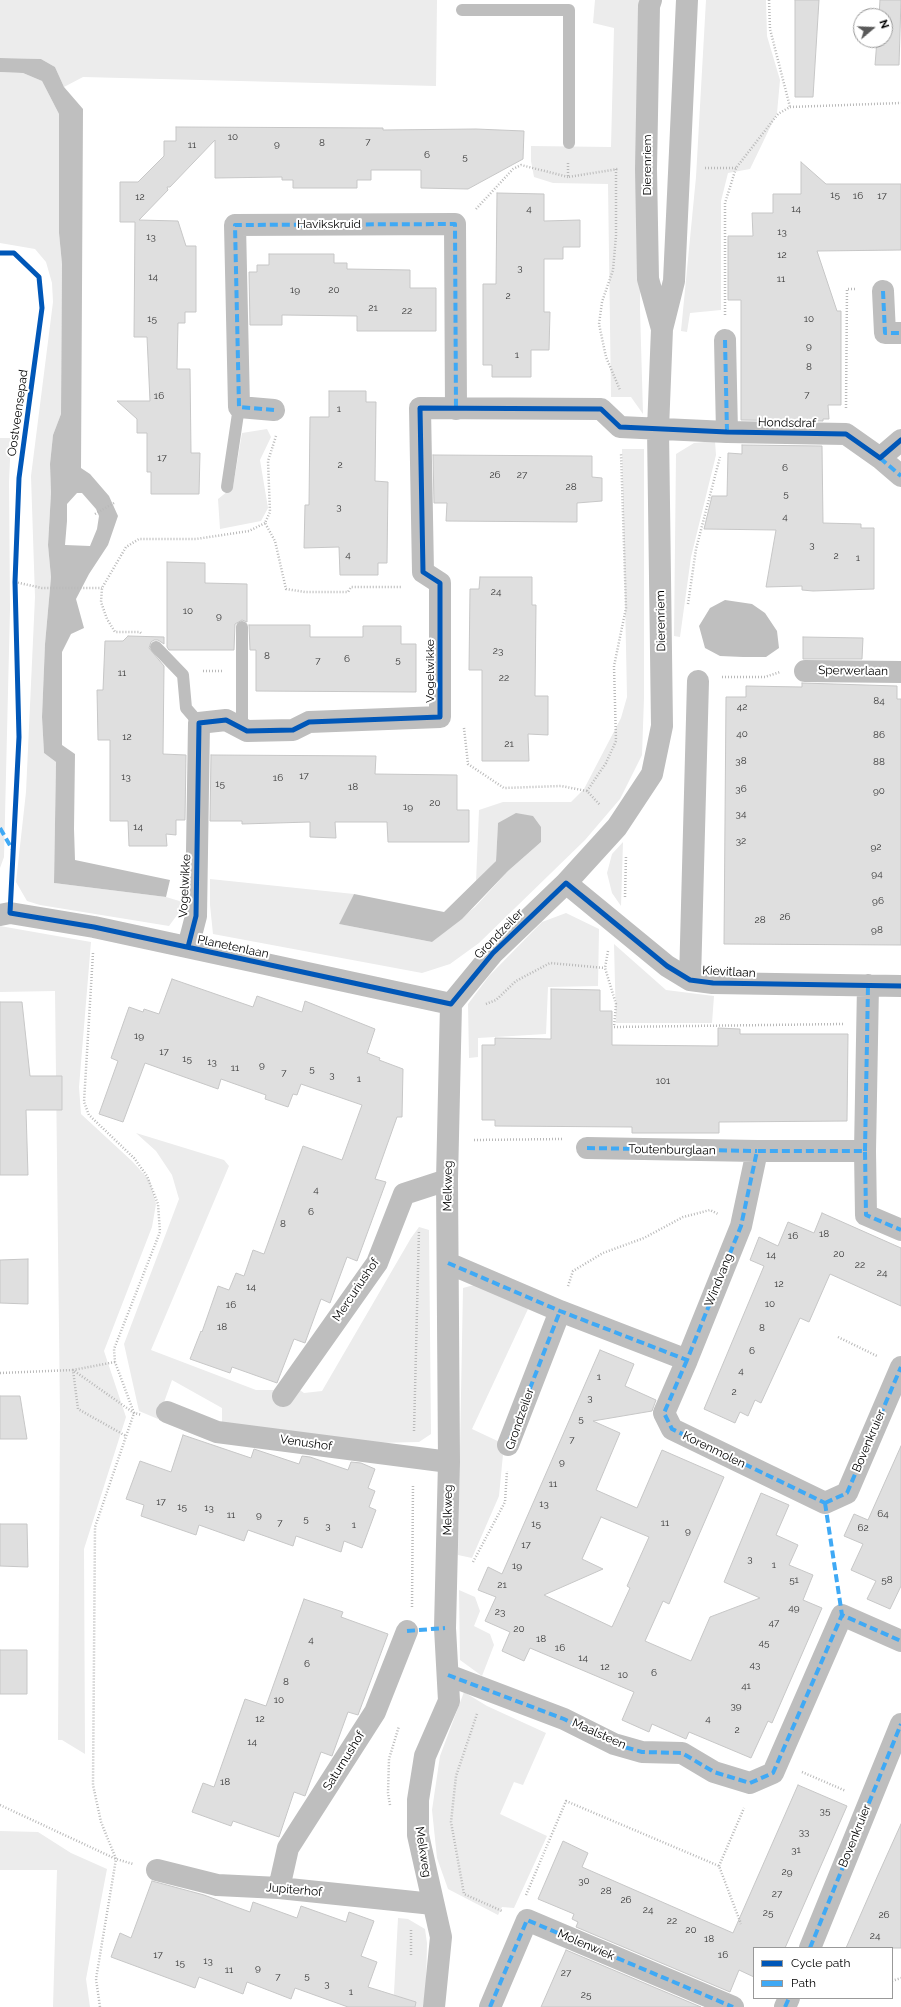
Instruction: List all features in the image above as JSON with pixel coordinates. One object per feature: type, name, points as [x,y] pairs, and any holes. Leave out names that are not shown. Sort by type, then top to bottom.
[{"type":"street","name":"Dierenriem","points":[[651,0],[649,6],[646,169],[648,279],[662,329]]},
{"type":"street","name":"Dierenriem","points":[[566,883],[626,814],[652,774],[662,726],[658,428],[662,329],[674,281],[678,228],[687,0]]},
{"type":"street","points":[[455,224],[456,409]]},
{"type":"street","name":"Havikskruid","points":[[239,407],[235,225],[455,224]]},
{"type":"street","points":[[883,290],[885,333],[901,333]]},
{"type":"street","points":[[725,340],[727,432]]},
{"type":"street","points":[[239,407],[274,410]]},
{"type":"street","points":[[423,572],[420,408],[601,408],[620,427],[658,428]]},
{"type":"street","name":"Hondsdraf","points":[[658,428],[727,432],[846,434]]},
{"type":"street","points":[[846,434],[880,458],[901,476]]},
{"type":"street","points":[[880,458],[901,440]]},
{"type":"street","name":"Vogelwikke","points":[[188,947],[196,916],[199,723],[226,720],[247,731],[293,730],[310,722],[440,718],[440,583],[423,572]]},
{"type":"street","name":"Sperwerlaan","points":[[805,670],[901,672]]},
{"type":"street","name":"Kievitlaan","points":[[690,980],[698,682]]},
{"type":"street","name":"Kievitlaan","points":[[566,883],[667,966],[690,980],[713,984],[901,986]]},
{"type":"street","name":"Grondzeiler","points":[[451,1004],[493,953],[566,883]]},
{"type":"street","name":"Planetenlaan","points":[[0,915],[10,913],[94,927],[451,1004]]},
{"type":"street","points":[[868,985],[865,1151],[866,1215],[901,1230]]},
{"type":"street","name":"Melkweg","points":[[434,2007],[440,1937],[418,1835],[418,1800],[425,1756],[449,1702],[444,1628],[447,1576],[449,1462],[447,1180],[451,1004]]},
{"type":"street","name":"Toutenburglaan","points":[[587,1148],[757,1151]]},
{"type":"street","points":[[757,1151],[865,1151]]},
{"type":"street","name":"Windvang","points":[[687,1360],[741,1226],[757,1151]]},
{"type":"street","name":"Mercuriushof","points":[[283,1396],[377,1263],[404,1194],[447,1180]]},
{"type":"street","points":[[448,1263],[560,1311],[687,1360]]},
{"type":"street","name":"Grondzeiler","points":[[508,1445],[560,1311]]},
{"type":"street","name":"Korenmolen","points":[[687,1360],[664,1413],[672,1429],[825,1504]]},
{"type":"street","name":"Bovenkruier","points":[[825,1504],[847,1493],[901,1368]]},
{"type":"street","name":"Venushof","points":[[167,1412],[217,1432],[266,1437],[449,1462]]},
{"type":"street","points":[[769,1772],[842,1615],[901,1641]]},
{"type":"street","name":"Saturnushof","points":[[279,1888],[288,1848],[375,1712],[407,1631]]},
{"type":"street","name":"Maalsteen","points":[[448,1674],[564,1719],[614,1744],[642,1752],[682,1753],[714,1772],[750,1783],[769,1772]]},
{"type":"street","name":"Bovenkruier","points":[[810,1947],[901,1724]]},
{"type":"street","name":"Jupiterhof","points":[[157,1870],[216,1885],[279,1888],[433,1904]]},
{"type":"street","name":"Molenwiek","points":[[490,2007],[527,1920],[733,2007]]},
{"type":"lane","points":[[462,10],[570,5],[569,143]]},
{"type":"lane","points":[[227,488],[239,407]]},
{"type":"lane","points":[[242,627],[242,728]]},
{"type":"lane","points":[[156,648],[183,675],[186,708],[199,723]]},
{"type":"path","points":[[769,0],[770,29],[790,107]]},
{"type":"path","points":[[725,340],[725,203],[736,168],[778,114],[790,107],[901,103]]},
{"type":"path","points":[[455,224],[467,219],[513,169],[521,165],[568,177]]},
{"type":"path","points":[[587,791],[606,763],[616,741],[614,666],[626,608],[620,390],[606,357],[599,324],[602,302],[613,270],[616,236],[616,169]]},
{"type":"path","points":[[846,434],[847,289],[883,290]]},
{"type":"path","points":[[156,648],[140,632],[115,632],[107,619],[101,602],[102,588],[126,547],[139,539],[196,539],[249,531],[264,523],[270,512],[268,461],[278,429],[274,410]]},
{"type":"path","points":[[687,611],[696,549],[727,432]]},
{"type":"path","points":[[95,514],[114,503]]},
{"type":"path","points":[[264,523],[275,540],[286,589],[305,592],[348,592],[350,587],[413,587],[423,572]]},
{"type":"path","points":[[15,575],[15,590]]},
{"type":"path","points":[[15,582],[42,588],[102,588]]},
{"type":"path","points":[[698,682],[698,677],[765,677],[795,668],[805,670]]},
{"type":"path","points":[[183,675],[194,671],[242,670]]},
{"type":"path","points":[[94,927],[84,1102],[89,1115],[134,1158],[147,1176],[158,1204],[160,1232],[114,1349],[115,1362],[134,1413],[95,1527],[93,1786],[101,1822],[116,1859],[96,1979],[100,2007]]},
{"type":"path","points":[[451,1004],[469,1010],[496,1000],[516,981],[550,963],[605,968]]},
{"type":"path","points":[[449,1140],[588,1139],[587,1148]]},
{"type":"path","points":[[412,1610],[413,1458],[418,1237],[422,1188]]},
{"type":"path","points":[[560,1311],[573,1271],[603,1253],[644,1238],[683,1217],[710,1210],[741,1226]]},
{"type":"path","points":[[838,1337],[901,1368]]},
{"type":"path","points":[[0,1373],[73,1370],[115,1362]]},
{"type":"path","points":[[73,1370],[134,1413]]},
{"type":"path","points":[[73,1370],[78,1409],[126,1436]]},
{"type":"path","points":[[486,1689],[456,1776],[451,1822],[464,1894],[503,1912]]},
{"type":"path","points":[[391,1806],[388,1793],[389,1759],[400,1722]]},
{"type":"path","points":[[719,1866],[769,1772],[870,1801]]},
{"type":"path","points":[[526,1896],[566,1801],[719,1866],[741,1924]]},
{"type":"path","points":[[0,1804],[116,1859]]},
{"type":"path","points":[[408,1902],[411,1916],[411,1963]]},
{"type":"shaded area","points":[[0,0],[437,0],[436,86],[83,77],[64,87],[55,67],[41,59],[0,58]]},
{"type":"shaded area","points":[[595,0],[642,0],[640,309],[643,414],[631,397],[611,397],[608,184],[553,183],[534,177],[531,161],[531,146],[611,147],[614,28],[593,23]]},
{"type":"shaded area","points":[[706,0],[766,0],[767,36],[780,80],[777,113],[750,169],[728,173],[721,201],[721,310],[690,313],[687,332],[681,331],[696,177]]},
{"type":"shaded area","points":[[0,58],[41,59],[55,67],[64,87],[83,109],[81,468],[90,474],[109,496],[118,516],[108,545],[89,574],[76,599],[84,628],[71,634],[62,652],[62,745],[75,754],[75,860],[170,880],[166,897],[54,883],[56,762],[44,753],[42,717],[45,644],[51,577],[48,545],[51,493],[50,464],[53,435],[61,414],[62,264],[59,233],[59,114],[42,81],[23,73],[0,72]],"holes":[[[77,493],[82,493],[96,509],[99,516],[97,529],[90,546],[65,545],[67,504]]]},
{"type":"shaded area","points":[[0,72],[23,73],[42,81],[59,114],[59,233],[62,264],[61,414],[53,435],[50,464],[51,493],[48,545],[51,577],[45,644],[42,717],[44,753],[56,762],[54,883],[166,897],[186,903],[169,926],[40,905],[27,901],[16,882],[26,792],[35,597],[31,476],[53,302],[52,283],[46,262],[35,249],[0,243]]},
{"type":"shaded area","points":[[267,429],[271,437],[260,460],[268,508],[261,521],[220,529],[218,499],[233,487],[242,433]]},
{"type":"shaded area","points":[[0,438],[11,438],[9,482],[10,609],[4,857],[0,868]]},
{"type":"shaded area","points":[[715,441],[716,455],[691,557],[680,637],[674,636],[676,454],[694,443]]},
{"type":"shaded area","points":[[622,449],[644,449],[644,698],[642,755],[620,799],[585,840],[479,943],[450,964],[422,973],[213,934],[210,905],[210,879],[354,894],[339,924],[432,942],[475,907],[508,871],[541,842],[498,823],[496,861],[476,882],[479,810],[503,802],[571,802],[584,789],[621,718],[627,697]]},
{"type":"shaded area","points":[[725,600],[752,604],[765,613],[777,631],[779,648],[766,657],[743,657],[720,656],[705,648],[699,626],[710,608]]},
{"type":"shaded area","points":[[516,813],[533,816],[541,827],[541,842],[508,871],[462,919],[432,942],[339,924],[354,894],[444,912],[496,861],[498,823]]},
{"type":"shaded area","points":[[623,842],[621,906],[612,893],[607,873],[612,854]]},
{"type":"shaded area","points":[[566,913],[599,929],[598,986],[548,987],[546,1034],[478,1038],[478,1057],[469,1058],[468,1004],[489,976],[542,922]]},
{"type":"shaded area","points":[[0,926],[91,942],[79,1087],[81,1114],[133,1162],[150,1181],[156,1204],[152,1227],[104,1351],[126,1417],[84,1549],[85,1754],[62,1740],[58,1740],[60,1415],[55,991],[0,992]]},
{"type":"shaded area","points":[[614,944],[666,990],[714,996],[712,1023],[616,1023]]},
{"type":"shaded area","points":[[136,1133],[224,1160],[229,1166],[151,1350],[256,1390],[276,1390],[290,1383],[304,1393],[322,1391],[411,1238],[419,1227],[429,1230],[431,1434],[419,1442],[376,1443],[222,1425],[222,1408],[172,1380],[158,1419],[139,1411],[124,1344],[179,1199],[172,1175],[156,1151]]},
{"type":"shaded area","points":[[474,1285],[528,1309],[472,1429],[504,1444],[499,1496],[472,1558],[458,1555],[463,1288]]},
{"type":"shaded area","points":[[459,1590],[475,1597],[480,1611],[474,1626],[490,1634],[494,1645],[482,1676],[460,1660]]},
{"type":"shaded area","points":[[464,1692],[487,1706],[546,1733],[523,1785],[514,1782],[500,1814],[547,1836],[514,1908],[502,1907],[498,1915],[448,1889],[437,1858],[432,1810],[440,1756]]},
{"type":"shaded area","points":[[0,1831],[38,1832],[71,1853],[107,1869],[86,1979],[90,2007],[53,2007],[57,1870],[0,1870]]},
{"type":"shaded area","points":[[398,1918],[408,1919],[425,1929],[427,1943],[426,1989],[423,2007],[392,2007]]},
{"type":"building","points":[[795,0],[819,0],[813,97],[795,97]]},
{"type":"building","points":[[880,0],[901,0],[899,65],[875,65],[876,48],[893,48],[893,8],[880,8]]},
{"type":"building","points":[[176,127],[383,128],[383,130],[476,129],[524,131],[523,159],[468,189],[421,188],[421,170],[371,170],[371,180],[357,180],[357,188],[293,188],[293,180],[282,180],[282,177],[215,178],[215,140],[170,187],[167,187],[168,190],[139,220],[178,221],[186,246],[196,246],[196,312],[185,312],[185,323],[178,323],[177,369],[190,369],[191,453],[200,453],[199,494],[151,494],[151,472],[147,472],[147,433],[137,433],[137,419],[117,401],[150,401],[147,337],[134,337],[135,222],[120,222],[120,182],[138,182],[164,156],[164,141],[176,141]]},
{"type":"building","points":[[801,162],[826,184],[901,184],[901,250],[817,251],[837,311],[841,311],[841,405],[828,405],[829,419],[823,419],[823,421],[741,420],[741,300],[728,300],[728,236],[753,236],[752,213],[773,213],[773,194],[801,194]]},
{"type":"building","points":[[497,193],[544,194],[544,221],[580,220],[580,247],[563,247],[563,259],[544,259],[544,312],[550,312],[549,350],[531,350],[531,377],[492,377],[492,365],[483,365],[483,284],[496,284]]},
{"type":"building","points":[[269,254],[334,254],[334,263],[347,263],[347,269],[410,270],[410,288],[436,288],[436,331],[357,331],[357,316],[282,315],[282,325],[250,325],[249,272],[257,272],[257,265],[269,265]]},
{"type":"building","points":[[329,391],[366,391],[366,402],[376,402],[375,481],[388,482],[387,563],[378,563],[378,575],[340,575],[339,547],[304,548],[305,505],[309,505],[310,417],[329,417]]},
{"type":"building","points":[[742,445],[822,446],[823,523],[861,524],[861,528],[874,528],[874,589],[813,591],[802,590],[802,586],[766,587],[776,530],[704,529],[712,496],[727,496],[728,453],[742,454]]},
{"type":"building","points":[[433,455],[592,456],[592,477],[602,478],[602,501],[577,503],[577,522],[446,521],[447,503],[434,503]]},
{"type":"building","points":[[167,562],[205,563],[205,583],[247,584],[247,622],[242,620],[235,624],[234,650],[169,650],[167,647]]},
{"type":"building","points":[[480,577],[532,577],[532,605],[536,605],[535,696],[548,696],[548,735],[528,734],[529,761],[482,761],[482,670],[469,670],[470,589],[479,589]]},
{"type":"building","points":[[249,625],[310,625],[310,637],[363,637],[363,626],[401,626],[401,644],[416,644],[416,692],[256,691],[256,650],[250,650]]},
{"type":"building","points":[[128,636],[164,637],[164,644],[158,640],[154,640],[151,642],[149,648],[164,666],[163,754],[186,755],[185,820],[176,820],[176,835],[166,834],[167,846],[129,846],[128,821],[110,821],[110,740],[98,740],[97,690],[103,690],[105,641],[123,641]]},
{"type":"building","points":[[803,637],[863,638],[862,659],[803,659]]},
{"type":"building","points":[[802,683],[897,686],[897,699],[901,699],[901,945],[724,944],[726,697],[746,697],[746,686],[802,687]]},
{"type":"building","points":[[211,755],[376,756],[375,774],[457,775],[457,810],[469,810],[469,842],[388,842],[387,822],[335,822],[336,838],[310,837],[310,822],[242,824],[242,821],[210,821]]},
{"type":"building","points":[[172,979],[253,1007],[257,996],[302,1012],[305,1001],[375,1029],[367,1053],[380,1058],[379,1060],[403,1069],[402,1117],[397,1117],[375,1179],[386,1182],[357,1261],[347,1257],[330,1303],[321,1299],[305,1343],[294,1339],[277,1383],[232,1367],[230,1373],[190,1359],[201,1331],[202,1332],[218,1286],[229,1290],[236,1273],[244,1276],[253,1250],[264,1254],[303,1146],[342,1160],[362,1105],[301,1084],[297,1095],[293,1094],[288,1107],[265,1099],[266,1095],[221,1079],[218,1089],[145,1063],[123,1122],[99,1114],[118,1061],[111,1058],[129,1007],[143,1012],[144,1009],[159,1014]]},
{"type":"building","points":[[551,989],[600,990],[600,1011],[612,1011],[612,1045],[718,1046],[718,1028],[740,1029],[740,1034],[848,1034],[847,1121],[719,1122],[719,1133],[632,1133],[632,1127],[495,1126],[495,1120],[482,1120],[482,1045],[495,1045],[495,1038],[551,1039]]},
{"type":"building","points":[[0,1002],[22,1002],[30,1076],[62,1076],[62,1110],[26,1110],[28,1175],[0,1175]]},
{"type":"building","points":[[822,1213],[901,1248],[901,1306],[830,1274],[809,1322],[800,1318],[761,1403],[755,1400],[748,1416],[740,1412],[735,1423],[704,1409],[764,1266],[750,1260],[759,1237],[778,1246],[788,1222],[814,1233]]},
{"type":"building","points":[[28,1259],[28,1304],[0,1303],[0,1260]]},
{"type":"building","points":[[600,1350],[634,1364],[625,1386],[656,1400],[652,1411],[593,1421],[620,1433],[596,1490],[637,1508],[662,1450],[724,1477],[669,1604],[663,1601],[645,1641],[691,1661],[710,1617],[760,1598],[724,1582],[761,1493],[789,1505],[776,1535],[798,1545],[789,1565],[813,1575],[803,1600],[822,1608],[772,1723],[768,1721],[751,1758],[689,1732],[686,1739],[652,1724],[649,1732],[622,1720],[634,1692],[530,1648],[524,1661],[502,1651],[510,1632],[485,1621],[496,1597],[478,1590],[488,1567],[502,1574]],"holes":[[[601,1517],[649,1537],[627,1586],[630,1588],[612,1627],[544,1595],[603,1569],[582,1559]]]},
{"type":"building","points":[[0,1396],[20,1396],[27,1439],[0,1439]]},
{"type":"building","points":[[183,1435],[251,1458],[254,1449],[299,1464],[302,1456],[310,1457],[348,1470],[351,1462],[361,1463],[375,1469],[368,1488],[375,1491],[369,1507],[376,1510],[362,1548],[344,1541],[341,1552],[296,1536],[293,1546],[248,1530],[244,1541],[199,1525],[196,1535],[141,1516],[144,1505],[126,1499],[140,1461],[171,1472]]},
{"type":"building","points":[[901,1446],[901,1586],[890,1609],[867,1599],[876,1581],[851,1570],[863,1544],[844,1536],[854,1514],[868,1520]]},
{"type":"building","points":[[0,1524],[27,1524],[28,1567],[0,1566]]},
{"type":"building","points":[[304,1599],[343,1612],[341,1617],[388,1634],[358,1715],[348,1712],[332,1756],[321,1752],[305,1796],[294,1792],[279,1837],[233,1821],[231,1826],[192,1812],[203,1783],[214,1787],[245,1699],[266,1706]]},
{"type":"building","points":[[0,1650],[27,1650],[27,1694],[0,1694]]},
{"type":"building","points":[[798,1785],[847,1806],[785,1947],[753,1947],[753,1977],[739,1970],[730,1992],[576,1927],[578,1922],[572,1919],[574,1914],[538,1899],[563,1841],[588,1853],[582,1867],[733,1933]]},
{"type":"building","points":[[901,1824],[901,1948],[846,1947]]},
{"type":"building","points":[[152,1881],[204,1895],[250,1912],[253,1902],[297,1918],[301,1906],[346,1922],[349,1912],[374,1921],[361,1956],[377,1962],[368,1987],[416,2002],[415,2007],[348,2007],[295,1988],[291,1999],[247,1982],[243,1994],[199,1977],[195,1988],[111,1957],[120,1933],[131,1938]]},
{"type":"building","points":[[566,1950],[701,2007],[541,2007]]},
{"type":"marked path","points":[[274,410],[239,407],[235,225],[455,224],[456,409]]},
{"type":"marked path","points":[[883,291],[885,333],[901,333]]},
{"type":"marked path","points":[[725,340],[727,432]]},
{"type":"marked path","points":[[880,458],[901,476]]},
{"type":"marked path","points":[[0,828],[12,849]]},
{"type":"marked path","points":[[865,1151],[868,985]]},
{"type":"marked path","points":[[587,1148],[757,1151]]},
{"type":"marked path","points":[[448,1263],[560,1311],[687,1360],[741,1226],[757,1151],[865,1151],[866,1215],[901,1230]]},
{"type":"marked path","points":[[508,1445],[560,1311]]},
{"type":"marked path","points":[[687,1360],[664,1413],[672,1429],[825,1503]]},
{"type":"marked path","points":[[825,1503],[847,1493],[901,1367]]},
{"type":"marked path","points":[[825,1503],[842,1615]]},
{"type":"marked path","points":[[448,1675],[564,1719],[614,1744],[642,1752],[682,1753],[714,1772],[750,1783],[773,1773],[842,1615],[901,1641]]},
{"type":"marked path","points":[[407,1631],[445,1628]]},
{"type":"marked path","points":[[810,1947],[901,1724]]},
{"type":"marked path","points":[[490,2007],[527,1920],[733,2007]]},
{"type":"marked path","points":[[785,2007],[789,1999]]},
{"type":"cycle path","name":"Oostveensepad","points":[[0,253],[14,253],[39,277],[42,308],[19,478],[15,582],[19,737],[10,913],[94,927],[451,1004],[493,953],[566,883],[667,966],[690,980],[713,983],[901,986]]},
{"type":"cycle path","points":[[188,947],[196,916],[199,723],[226,720],[247,731],[293,730],[309,722],[440,717],[440,583],[423,572],[420,408],[601,409],[620,427],[727,432],[846,434],[880,458],[901,440]]}]
